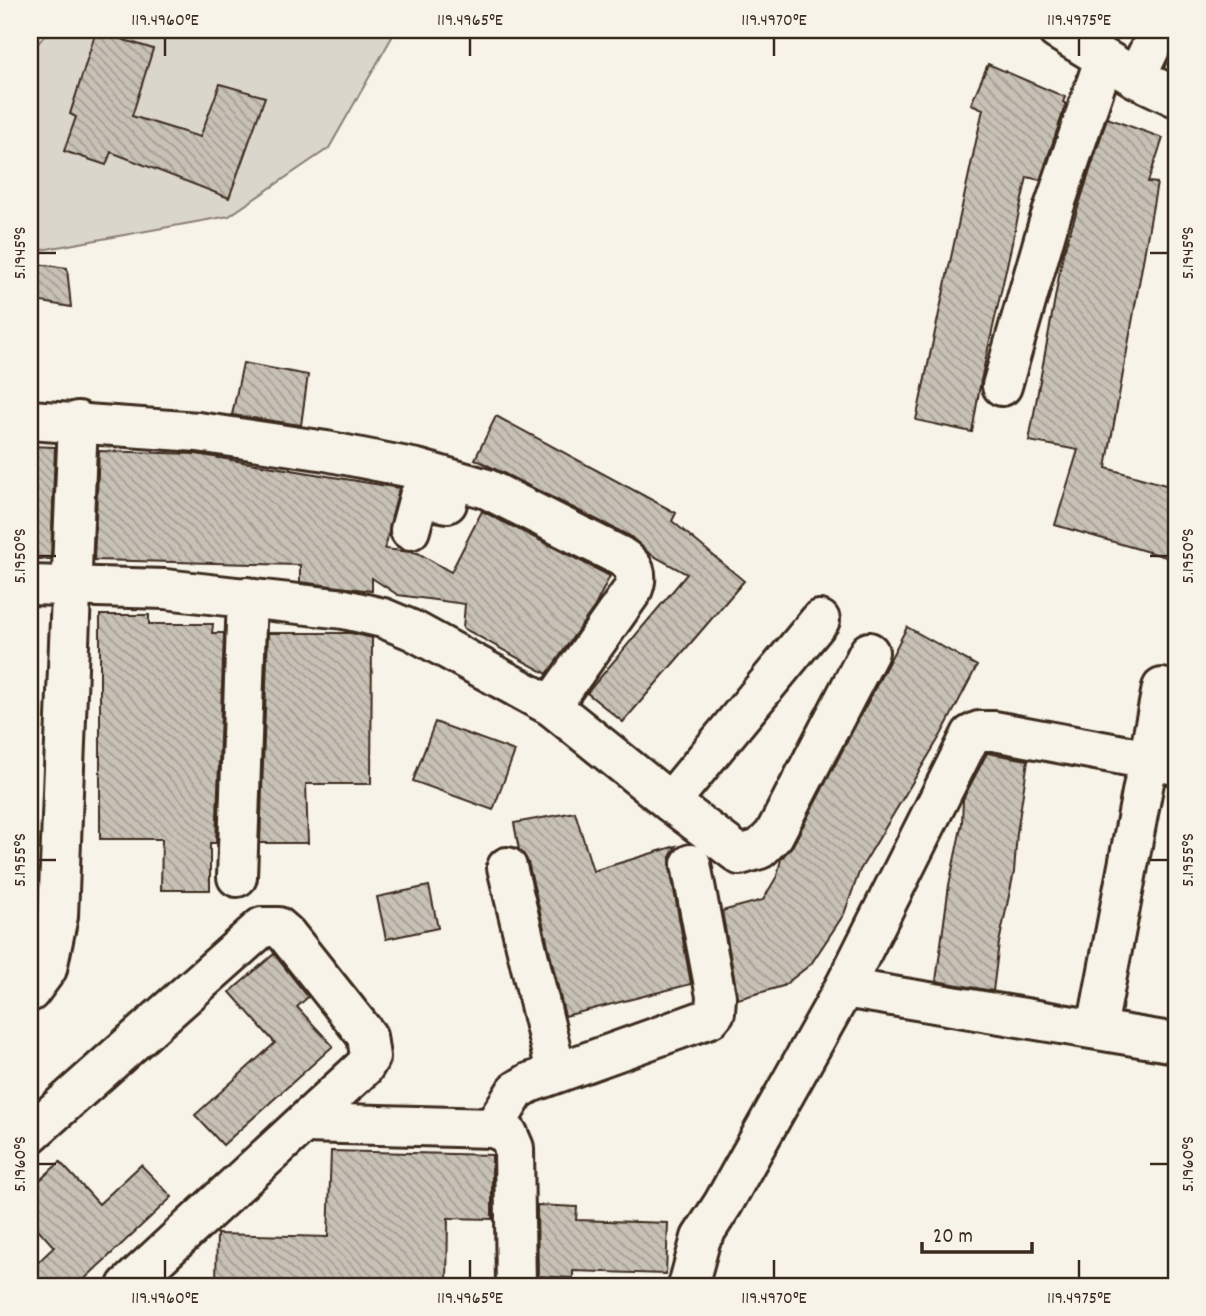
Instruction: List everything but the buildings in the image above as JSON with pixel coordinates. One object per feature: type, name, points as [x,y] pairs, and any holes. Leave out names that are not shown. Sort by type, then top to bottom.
[{"type":"street","points":[[1057,30],[1120,69],[1176,97]]},
{"type":"street","points":[[1002,386],[1048,225],[1120,69],[1159,30]]},
{"type":"street","points":[[30,420],[78,421],[198,432],[326,451],[453,479],[487,489],[620,556],[634,569],[635,583],[632,591],[551,706]]},
{"type":"street","points":[[30,992],[47,968],[58,916],[74,585],[78,421]]},
{"type":"street","points":[[410,530],[419,497],[447,503],[453,479]]},
{"type":"street","points":[[30,585],[74,585],[247,597],[383,618],[414,631],[551,706],[740,855],[760,849],[774,835],[869,652]]},
{"type":"street","points":[[237,877],[247,597]]},
{"type":"street","points":[[670,802],[820,620]]},
{"type":"street","points":[[1097,1028],[1161,762],[1163,688]]},
{"type":"street","points":[[688,1286],[701,1238],[723,1204],[844,988],[971,735],[979,731],[994,731],[1161,762]]},
{"type":"street","points":[[493,1128],[516,1091],[556,1071],[704,1022],[715,1012],[716,996],[691,864]]},
{"type":"street","points":[[507,867],[556,1071]]},
{"type":"street","points":[[30,1133],[218,963],[269,925],[278,927],[304,953],[370,1043],[370,1057],[364,1067],[127,1286]]},
{"type":"street","points":[[844,988],[1176,1043]]},
{"type":"street","points":[[304,1124],[493,1128],[508,1134],[513,1148],[516,1286]]},
{"type":"shaded area","points":[[49,30],[384,30],[392,37],[329,148],[229,216],[30,252],[30,53]]}]
